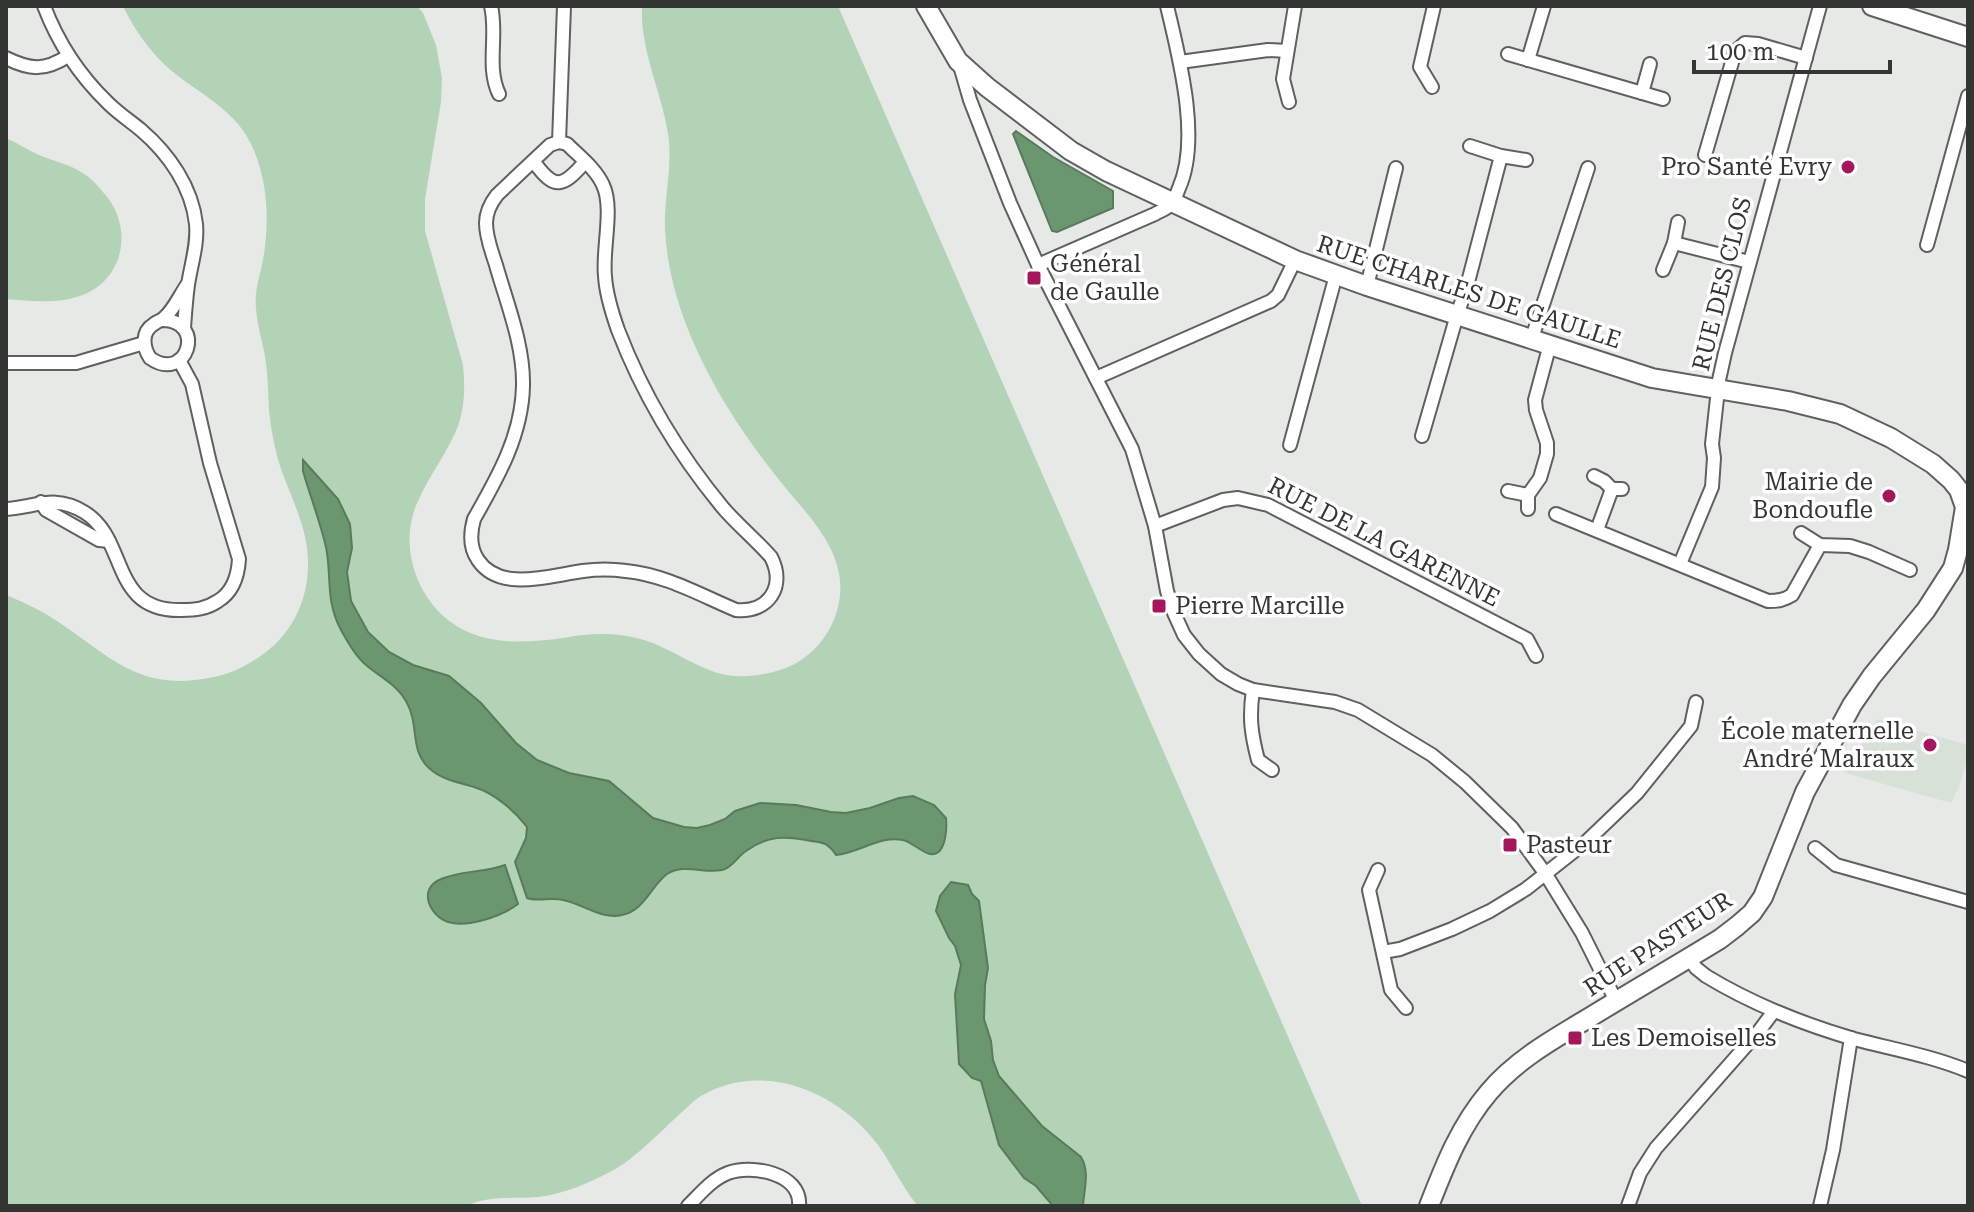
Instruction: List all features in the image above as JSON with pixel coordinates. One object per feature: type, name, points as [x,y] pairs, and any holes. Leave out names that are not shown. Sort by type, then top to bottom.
[{"type":"street","points":[[44,6],[68,56],[109,104],[162,152],[187,188],[197,227],[184,328],[189,341],[188,349],[172,364],[157,363],[150,358],[144,343],[145,335],[155,322],[178,323],[184,328]]},
{"type":"street","points":[[491,6],[494,28],[493,82],[499,94]]},
{"type":"street","points":[[559,142],[564,6]]},
{"type":"street","name":"RUE CHARLES DE GAULLE","points":[[926,6],[958,61],[1071,151],[1106,171],[1295,260],[1652,378],[1788,401],[1864,423],[1933,464],[1951,480],[1965,507],[1958,550],[1960,571]]},
{"type":"street","points":[[1038,265],[1155,214],[1173,203],[1185,175],[1187,113],[1180,62],[1167,6]]},
{"type":"street","points":[[1289,102],[1283,79],[1295,6]]},
{"type":"street","points":[[1432,87],[1420,67],[1434,6]]},
{"type":"street","points":[[1528,60],[1544,6]]},
{"type":"street","name":"RUE DES CLOS","points":[[1680,564],[1712,487],[1712,444],[1725,353],[1820,6]]},
{"type":"street","points":[[1872,6],[1968,37]]},
{"type":"street","points":[[1705,155],[1735,52],[1745,43],[1758,44],[1806,58]]},
{"type":"street","points":[[1180,62],[1268,50],[1287,51]]},
{"type":"street","points":[[1508,54],[1663,99]]},
{"type":"street","points":[[6,58],[21,65],[44,68],[68,56]]},
{"type":"street","points":[[958,61],[1010,203],[1038,265],[1132,449],[1155,526],[1167,591],[1184,635],[1221,674],[1253,690],[1335,702],[1358,710],[1432,755],[1512,828],[1545,873],[1582,933],[1616,1001]]},
{"type":"street","points":[[1642,93],[1650,64]]},
{"type":"street","points":[[1927,245],[1968,96]]},
{"type":"street","points":[[559,142],[567,144],[585,162],[602,182],[606,192],[605,277],[618,328],[654,409],[700,480],[775,565],[777,575],[772,595],[757,609],[736,610],[679,584],[628,571],[585,571],[519,580],[505,578],[491,573],[475,557],[471,542],[474,519],[509,452],[519,419],[523,383],[515,331],[487,236],[486,214],[497,195],[550,145],[559,142]]},
{"type":"street","points":[[1470,146],[1526,160]]},
{"type":"street","points":[[1422,436],[1467,286],[1501,156]]},
{"type":"street","points":[[534,162],[549,179],[556,182],[570,180],[585,162]]},
{"type":"street","points":[[1367,286],[1388,180],[1396,168]]},
{"type":"street","points":[[1532,338],[1588,168]]},
{"type":"street","points":[[1663,270],[1674,243],[1678,222]]},
{"type":"street","points":[[1674,243],[1749,262]]},
{"type":"street","points":[[1096,378],[1271,301],[1278,295],[1295,260]]},
{"type":"street","points":[[1290,445],[1336,275]]},
{"type":"street","points":[[163,320],[188,282]]},
{"type":"street","points":[[6,363],[76,363],[144,343]]},
{"type":"street","points":[[1528,509],[1528,495],[1540,478],[1547,454],[1535,400],[1550,344]]},
{"type":"street","points":[[6,509],[41,502],[78,508],[98,522],[128,585],[159,607],[201,609],[223,598],[238,573],[239,559],[210,463],[192,384],[179,360]]},
{"type":"street","points":[[1594,476],[1617,489],[1597,530]]},
{"type":"street","points":[[1508,491],[1528,495]]},
{"type":"street","name":"RUE DE LA GARENNE","points":[[1155,526],[1223,500],[1238,498],[1268,505],[1527,639],[1536,656]]},
{"type":"street","points":[[1556,514],[1768,601],[1792,595],[1820,545]]},
{"type":"street","points":[[1801,533],[1820,545],[1850,546],[1910,570]]},
{"type":"street","name":"RUE PASTEUR","points":[[1429,1206],[1451,1149],[1462,1130],[1490,1090],[1522,1060],[1689,958],[1752,913],[1771,881],[1805,792],[1852,705],[1872,676],[1960,571]]},
{"type":"street","points":[[1253,690],[1251,733],[1258,760],[1272,770]]},
{"type":"street","points":[[1383,952],[1400,949],[1490,911],[1526,889],[1587,841],[1637,793],[1691,726],[1696,702]]},
{"type":"street","points":[[1815,848],[1836,865],[1968,902]]},
{"type":"street","points":[[1378,870],[1369,890],[1391,990],[1406,1008]]},
{"type":"street","points":[[1689,958],[1706,976],[1774,1011],[1851,1038],[1968,1071]]},
{"type":"street","points":[[1628,1206],[1640,1173],[1656,1148],[1774,1011]]},
{"type":"street","points":[[1820,1206],[1833,1150],[1851,1038]]},
{"type":"street","points":[[688,1206],[711,1182],[743,1169],[759,1169],[784,1180],[794,1189],[799,1206]]},
{"type":"shaded area","points":[[123,6],[417,6],[436,45],[442,78],[425,199],[425,231],[463,365],[464,388],[458,426],[413,513],[410,544],[422,588],[440,613],[453,624],[482,637],[514,641],[594,634],[624,636],[644,640],[716,672],[739,676],[780,670],[807,656],[818,645],[828,632],[839,604],[839,573],[831,548],[817,526],[762,458],[728,408],[685,322],[667,253],[668,133],[644,39],[642,6],[838,6],[1362,1206],[918,1206],[878,1145],[842,1110],[821,1096],[797,1087],[773,1081],[749,1081],[724,1086],[701,1096],[621,1166],[585,1184],[548,1196],[493,1199],[466,1206],[6,1206],[6,595],[47,615],[138,673],[174,681],[195,680],[224,675],[241,668],[276,643],[298,612],[308,575],[305,538],[274,440],[257,314],[256,296],[267,215],[261,170],[250,142],[233,118],[165,65],[136,30]]},
{"type":"shaded area","points":[[1016,131],[1053,157],[1113,191],[1113,208],[1057,232],[1052,231],[1013,134]]},
{"type":"shaded area","points":[[6,138],[79,171],[94,182],[112,205],[119,220],[120,251],[107,278],[95,289],[62,300],[6,299]]},
{"type":"shaded area","points":[[303,460],[338,499],[350,524],[352,548],[347,572],[351,601],[368,632],[389,652],[413,665],[449,676],[481,703],[516,743],[537,760],[569,773],[609,781],[653,818],[684,827],[710,825],[735,811],[760,803],[846,813],[913,796],[934,805],[946,818],[942,847],[937,853],[929,854],[907,841],[895,839],[836,855],[822,843],[777,838],[754,846],[725,869],[680,869],[667,874],[636,909],[622,915],[600,914],[563,900],[527,898],[515,862],[526,838],[527,827],[510,808],[489,793],[445,778],[429,768],[419,753],[413,719],[406,701],[393,685],[362,662],[341,630],[331,598],[326,547],[303,471]]},
{"type":"shaded area","points":[[1877,719],[1968,745],[1960,784],[1951,803],[1845,773]]},
{"type":"shaded area","points":[[505,865],[518,904],[494,917],[465,923],[448,922],[432,909],[429,890],[439,880]]},
{"type":"shaded area","points":[[951,882],[968,885],[979,901],[988,968],[984,1019],[999,1076],[1042,1126],[1081,1157],[1086,1175],[1083,1206],[1053,1206],[1036,1186],[1024,1178],[999,1145],[981,1081],[972,1078],[959,1064],[955,994],[961,965],[955,946],[936,911],[940,896]]},
{"type":"place","name":"Pro Santé Evry","points":[[1848,167]]},
{"type":"place","name":"Général de Gaulle","points":[[1034,278]]},
{"type":"place","name":"Mairie de Bondoufle","points":[[1889,496]]},
{"type":"place","name":"Pierre Marcille","points":[[1159,606]]},
{"type":"place","name":"École maternelle André Malraux","points":[[1930,745]]},
{"type":"place","name":"Pasteur","points":[[1510,845]]},
{"type":"place","name":"Les Demoiselles","points":[[1575,1038]]}]
